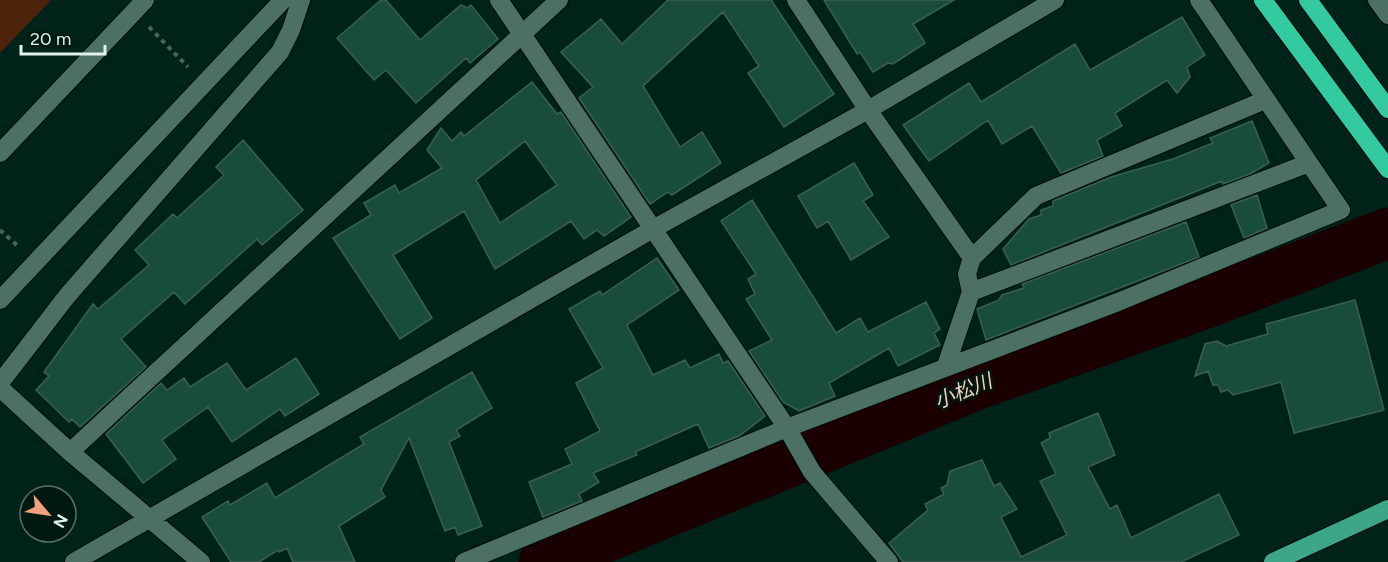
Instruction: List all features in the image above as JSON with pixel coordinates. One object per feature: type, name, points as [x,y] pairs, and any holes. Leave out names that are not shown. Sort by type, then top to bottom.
[{"type":"highway","points":[[1263,0],[1388,169]]},
{"type":"highway","points":[[1308,0],[1388,109]]},
{"type":"main road","points":[[1274,562],[1388,509]]},
{"type":"street","points":[[0,300],[283,0]]},
{"type":"street","points":[[0,382],[67,296],[280,52],[291,30],[301,0]]},
{"type":"street","points":[[500,0],[788,428],[812,472],[889,562]]},
{"type":"street","points":[[70,452],[558,0]]},
{"type":"street","points":[[796,0],[868,110],[972,258]]},
{"type":"street","points":[[74,562],[653,229],[868,110],[1055,0]]},
{"type":"street","points":[[464,562],[788,428],[1118,302],[1341,210],[1199,0]]},
{"type":"street","points":[[1377,0],[1388,15]]},
{"type":"street","points":[[0,153],[139,6]]},
{"type":"street","points":[[946,366],[971,292],[967,274],[972,258],[1036,196],[1265,100]]},
{"type":"street","points":[[971,292],[1309,163]]},
{"type":"street","points":[[0,388],[70,452],[201,562]]},
{"type":"path","points":[[139,6],[192,72]]},
{"type":"path","points":[[0,230],[23,251]]},
{"type":"shaded area","points":[[0,0],[51,0],[0,53]]},
{"type":"building","points":[[381,0],[386,0],[420,40],[461,5],[467,8],[471,5],[498,39],[470,63],[466,58],[416,103],[386,70],[374,80],[337,38]]},
{"type":"building","points":[[668,0],[771,0],[834,94],[784,127],[748,73],[759,66],[723,12],[643,86],[680,147],[702,132],[721,163],[672,195],[668,192],[650,204],[579,98],[593,87],[561,52],[601,19],[622,44]]},
{"type":"building","points":[[824,0],[954,0],[913,24],[925,43],[893,64],[888,63],[873,72],[860,52],[857,54]]},
{"type":"building","points":[[1182,17],[1205,55],[1187,67],[1190,77],[1177,93],[1167,80],[1115,113],[1122,126],[1097,140],[1103,156],[1061,173],[1032,126],[1002,144],[988,120],[929,161],[903,125],[969,83],[981,102],[1075,44],[1090,70]]},
{"type":"building","points":[[532,82],[557,114],[561,112],[631,217],[604,236],[597,230],[584,239],[571,221],[495,269],[464,211],[393,255],[432,318],[400,339],[333,238],[371,215],[364,203],[395,185],[399,193],[442,168],[427,150],[441,128],[452,141],[461,132],[464,136]],"holes":[[[525,141],[557,185],[500,223],[476,180]]]},
{"type":"building","points":[[1252,121],[1269,163],[1250,174],[1223,184],[1222,181],[1011,265],[1003,249],[1029,219],[1041,215],[1041,210],[1053,206],[1053,201],[1111,177],[1173,159],[1213,143],[1210,138]]},
{"type":"building","points":[[243,140],[303,210],[262,245],[257,239],[185,304],[174,292],[121,339],[146,367],[80,427],[72,419],[69,422],[36,390],[49,376],[44,372],[93,304],[98,309],[149,265],[135,250],[173,214],[177,218],[224,175],[216,167]]},
{"type":"building","points":[[854,163],[873,195],[863,201],[889,237],[851,260],[828,221],[817,228],[798,196]]},
{"type":"building","points":[[1257,195],[1267,228],[1244,238],[1231,205]]},
{"type":"building","points":[[752,200],[836,333],[860,318],[868,332],[926,302],[940,329],[934,333],[940,345],[898,366],[889,348],[829,383],[835,396],[799,411],[783,402],[749,351],[772,340],[746,299],[755,294],[748,279],[756,274],[721,221]]},
{"type":"building","points":[[1186,222],[1199,257],[986,340],[977,309],[999,300],[1002,295],[1024,288],[1022,284]]},
{"type":"building","points":[[657,258],[679,290],[627,325],[653,375],[685,360],[690,368],[719,354],[723,363],[728,361],[765,416],[739,436],[709,448],[698,424],[635,452],[637,455],[593,473],[599,482],[579,494],[582,501],[543,517],[529,482],[572,464],[565,449],[600,431],[576,383],[603,368],[569,309],[600,291],[602,295]]},
{"type":"building","points":[[1355,300],[1384,410],[1294,433],[1281,382],[1233,395],[1228,390],[1221,392],[1218,385],[1213,385],[1208,371],[1195,376],[1205,344],[1217,341],[1226,346],[1268,334],[1266,324]]},
{"type":"building","points":[[296,358],[319,394],[285,416],[280,409],[232,442],[208,407],[162,440],[176,459],[143,483],[106,434],[161,383],[167,390],[184,378],[190,387],[227,363],[246,390]]},
{"type":"building","points":[[472,372],[492,408],[456,430],[460,436],[449,442],[482,526],[458,535],[455,527],[445,531],[409,438],[381,490],[385,497],[339,526],[355,562],[293,562],[287,548],[279,552],[278,550],[259,562],[231,562],[202,517],[228,501],[230,505],[267,483],[275,498],[364,444],[360,437]]},
{"type":"building","points":[[1098,413],[1115,455],[1088,467],[1110,509],[1117,505],[1131,538],[1219,494],[1239,535],[1181,562],[903,562],[889,543],[928,510],[925,504],[944,494],[941,488],[947,485],[950,471],[982,460],[994,486],[1000,483],[1017,509],[1001,517],[1021,557],[1067,535],[1040,481],[1056,474],[1041,443],[1050,438],[1049,433]]},
{"type":"waterway","name":"小松川","points":[[544,562],[978,384],[1211,301],[1388,233]]}]
